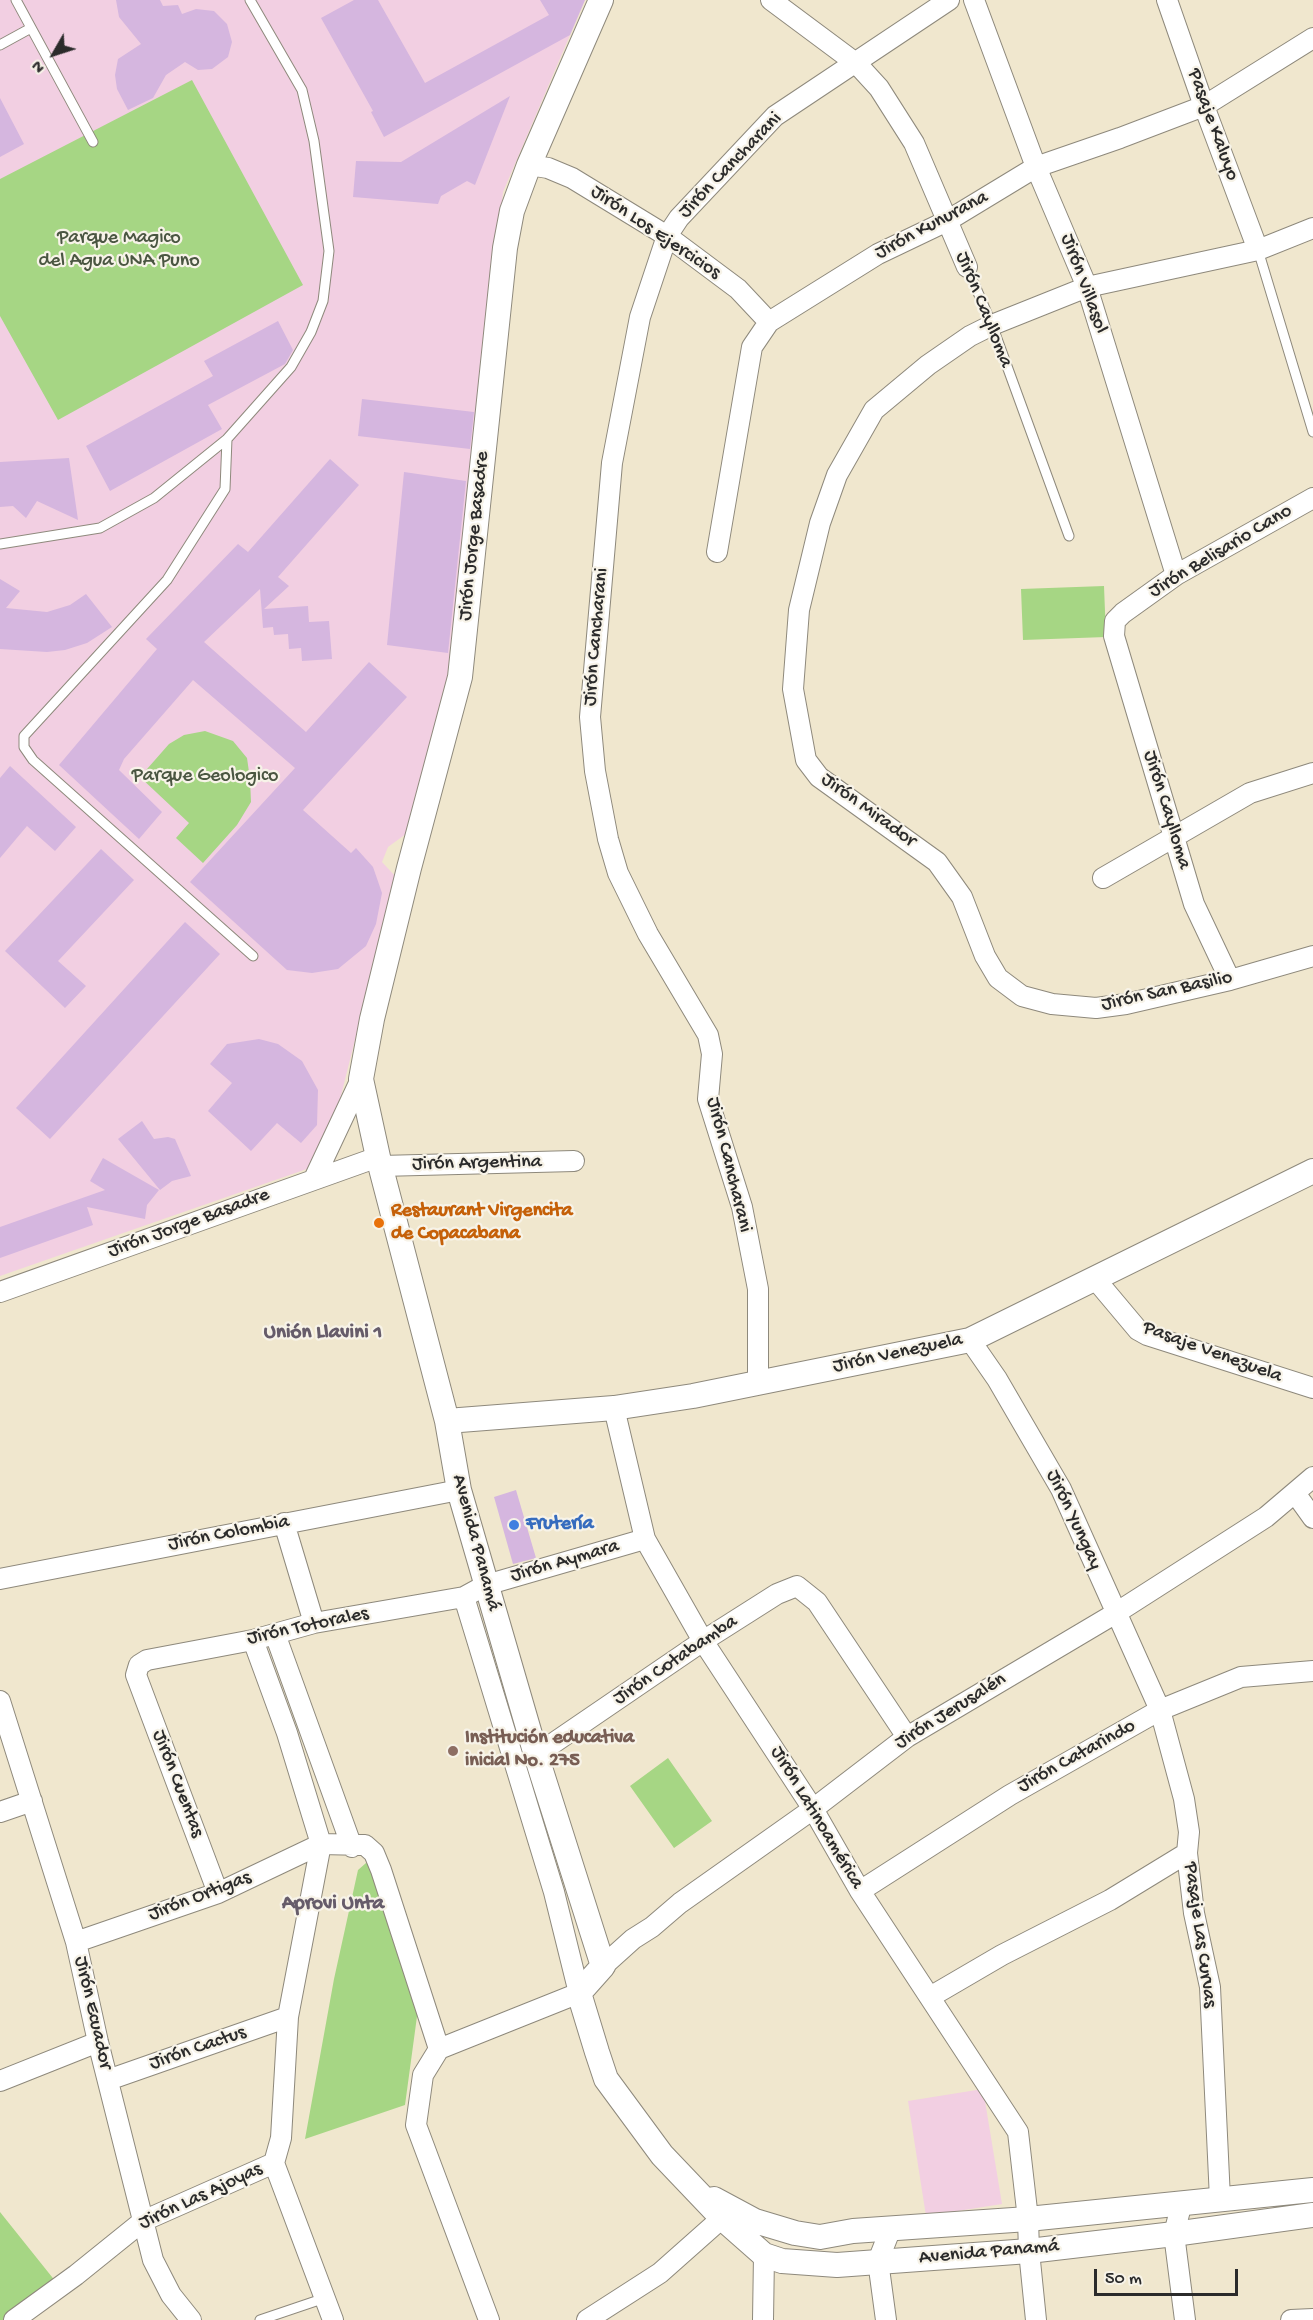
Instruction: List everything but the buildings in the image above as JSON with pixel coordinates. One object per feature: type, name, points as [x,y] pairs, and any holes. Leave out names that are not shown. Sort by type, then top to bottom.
[{"type":"street","name":"Jirón Jorge Basadre","points":[[361,1079],[372,1019],[401,900],[460,677],[506,248],[512,211],[529,165],[601,0]]},
{"type":"street","name":"Jirón Caylloma","points":[[771,0],[857,64],[879,88],[914,143],[967,267]]},
{"type":"street","name":"Jirón Cancharani","points":[[758,1383],[758,1289],[742,1208],[708,1099],[712,1053],[708,1035],[648,934],[618,873],[608,838],[597,782],[590,717],[612,463],[640,317],[667,236],[679,218],[775,116],[857,64],[949,0]]},
{"type":"street","name":"Jirón Villasol","points":[[974,0],[1036,166],[1087,287],[1176,575]]},
{"type":"street","name":"Pasaje Kaluyo","points":[[1167,0],[1258,250]]},
{"type":"street","name":"Jirón Kunurana","points":[[717,552],[752,347],[770,322],[878,254],[947,221],[1036,166],[1120,138],[1204,106],[1313,38]]},
{"type":"street","name":"Jirón Los Ejercicios","points":[[529,165],[548,168],[572,178],[667,236],[738,289],[770,322]]},
{"type":"street","name":"Jirón Mirador","points":[[978,938],[962,897],[937,862],[819,777],[806,760],[793,689],[799,610],[837,475],[874,410],[928,365],[970,336],[1087,287],[1258,250],[1313,228]]},
{"type":"street","name":"Jirón Belisario Cano","points":[[1114,636],[1114,621],[1176,575],[1313,498]]},
{"type":"street","name":"Jirón Caylloma","points":[[1114,636],[1194,904],[1230,980]]},
{"type":"street","points":[[1103,878],[1250,793],[1313,773]]},
{"type":"street","name":"Jirón San Basilio","points":[[978,938],[998,978],[1022,996],[1052,1004],[1096,1008],[1126,1004],[1230,980],[1313,956]]},
{"type":"street","name":"Avenida Panamá","points":[[361,1079],[379,1161],[447,1421],[459,1490],[536,1755],[603,1966]]},
{"type":"street","points":[[314,1179],[361,1079]]},
{"type":"street","name":"Jirón Jorge Basadre","points":[[0,1292],[314,1179],[379,1161]]},
{"type":"street","name":"Jirón Argentina","points":[[379,1161],[574,1161]]},
{"type":"street","name":"Jirón Venezuela","points":[[447,1421],[614,1408],[758,1383],[970,1340],[1096,1280],[1313,1171]]},
{"type":"street","name":"Pasaje Venezuela","points":[[1096,1280],[1138,1330],[1147,1335],[1313,1388]]},
{"type":"street","name":"Jirón Yungay","points":[[970,1340],[997,1379],[1061,1489],[1160,1710]]},
{"type":"street","name":"Jirón Latinoamérica","points":[[614,1408],[645,1539],[703,1641],[813,1809],[860,1891],[998,2105],[1018,2132],[1036,2320]]},
{"type":"street","name":"Jirón Jerusalén","points":[[603,1966],[633,1939],[652,1927],[680,1903],[813,1809],[907,1737],[1116,1613],[1266,1517],[1313,1477]]},
{"type":"street","name":"Jirón Colombia","points":[[0,1579],[459,1490]]},
{"type":"street","points":[[1295,1493],[1313,1518]]},
{"type":"street","points":[[284,1523],[314,1623]]},
{"type":"street","name":"Jirón Aymara","points":[[486,1585],[645,1539]]},
{"type":"street","name":"Jirón Totorales","points":[[136,1675],[139,1665],[147,1660],[253,1640],[314,1623],[464,1597],[486,1585]]},
{"type":"street","name":"Jirón Cotabamba","points":[[536,1755],[703,1641],[787,1589],[797,1587],[817,1602],[907,1737]]},
{"type":"street","name":"Avenida Panamá","points":[[464,1597],[554,1892],[579,1993],[606,2079],[662,2155],[722,2218],[764,2255],[782,2261],[837,2265],[1029,2251],[1313,2215]]},
{"type":"street","points":[[274,1634],[352,1847]]},
{"type":"street","points":[[253,1640],[287,1733],[321,1844],[288,2017],[281,2138],[274,2163],[333,2320]]},
{"type":"street","name":"Jirón Catarindo","points":[[860,1891],[1010,1795],[1160,1710],[1241,1677],[1313,1671]]},
{"type":"street","name":"Jirón Cuentas","points":[[136,1675],[218,1893]]},
{"type":"street","name":"Jirón Ecuador","points":[[0,1701],[76,1942],[98,2042],[153,2260],[171,2295],[191,2320]]},
{"type":"street","name":"Pasaje Las Curvas","points":[[1160,1710],[1184,1799],[1189,1832],[1187,1853],[1194,1913],[1210,1987],[1220,2199]]},
{"type":"street","points":[[0,1812],[32,1801]]},
{"type":"street","points":[[321,1844],[352,1847],[365,1845],[374,1853],[439,2049]]},
{"type":"street","name":"Jirón Ortigas","points":[[76,1942],[218,1893],[321,1844]]},
{"type":"street","points":[[930,1997],[1002,1955],[1110,1900],[1187,1853]]},
{"type":"street","points":[[489,2320],[416,2125],[423,2075],[439,2049],[579,1993],[603,1966]]},
{"type":"street","name":"Jirón Cactus","points":[[108,2080],[288,2017]]},
{"type":"street","points":[[0,2081],[98,2042]]},
{"type":"street","name":"Jirón Las Ajoyas","points":[[14,2320],[76,2275],[143,2221],[274,2163]]},
{"type":"street","name":"Avenida Panamá","points":[[691,2187],[755,2221],[795,2233],[819,2237],[853,2231],[1028,2219],[1313,2190]]},
{"type":"street","points":[[1182,2202],[1174,2234],[1185,2320]]},
{"type":"street","points":[[587,2320],[660,2273],[722,2218]]},
{"type":"street","points":[[886,2320],[878,2261],[891,2228]]},
{"type":"street","points":[[763,2320],[764,2255]]},
{"type":"street","points":[[1291,2320],[1313,2319]]},
{"type":"lane","points":[[0,544],[100,528],[154,498],[227,439],[291,367],[311,332],[323,301],[329,251],[314,141],[302,90],[250,0]]},
{"type":"lane","points":[[18,1],[93,142]]},
{"type":"lane","points":[[0,45],[31,28]]},
{"type":"lane","points":[[1258,250],[1313,432]]},
{"type":"lane","name":"Jirón Caylloma","points":[[967,267],[992,326],[1069,536]]},
{"type":"lane","points":[[227,439],[225,489],[167,580],[24,736],[24,747],[33,760],[253,956]]},
{"type":"lane","points":[[260,2320],[325,2298]]},
{"type":"shaded area","points":[[0,0],[585,0],[503,192],[450,679],[410,831],[388,847],[382,862],[396,877],[324,1163],[0,1276]]},
{"type":"shaded area","points":[[983,2089],[1002,2204],[926,2216],[908,2101]]},
{"type":"green space","name":"Parque Magico del Agua UNA Puno","points":[[192,80],[303,285],[58,420],[0,316],[0,179]]},
{"type":"green space","points":[[1104,586],[1106,637],[1023,640],[1021,589]]},
{"type":"green space","name":"Parque Geologico","points":[[205,731],[233,741],[247,758],[251,802],[237,825],[203,863],[176,838],[189,823],[140,777],[169,744],[184,735]]},
{"type":"green space","points":[[668,1758],[712,1821],[674,1848],[630,1786]]},
{"type":"green space","points":[[366,1863],[374,1866],[418,2009],[405,2105],[305,2139],[334,1979],[358,1870]]},
{"type":"green space","points":[[0,2212],[56,2282],[8,2320],[0,2320]]},
{"type":"place","name":"Restaurant Virgencita de Copacabana","points":[[379,1223]]},
{"type":"place","name":"Frutería","points":[[514,1525]]},
{"type":"place","name":"Institución educativa inicial No. 275","points":[[453,1751]]},
{"type":"district","name":"Unión Llavini 1","points":[[323,1334]]},
{"type":"district","name":"Aprovi Unta","points":[[333,1905]]}]
